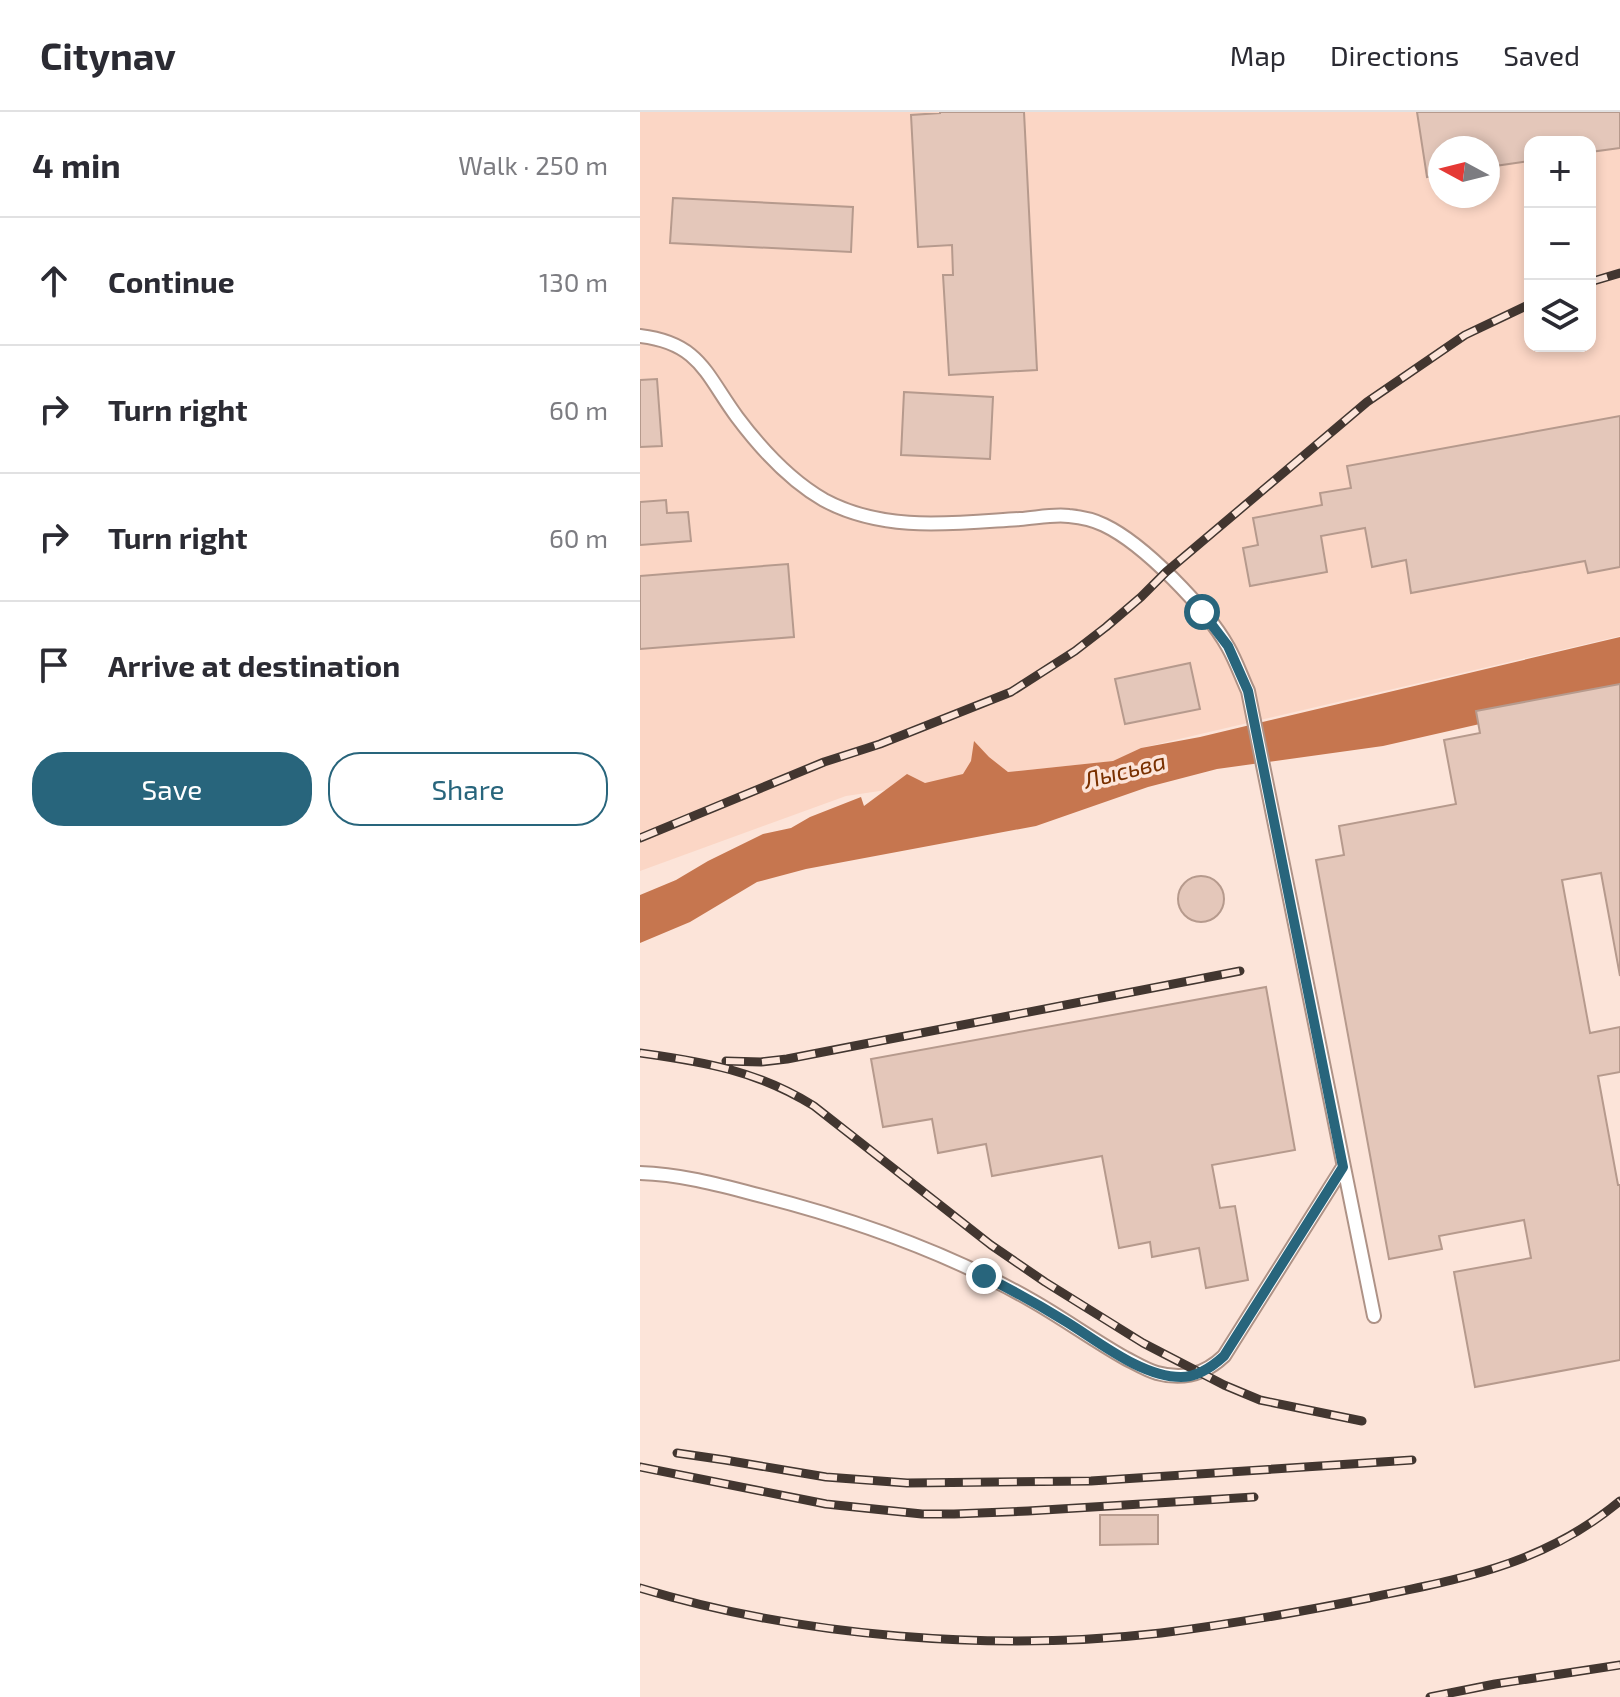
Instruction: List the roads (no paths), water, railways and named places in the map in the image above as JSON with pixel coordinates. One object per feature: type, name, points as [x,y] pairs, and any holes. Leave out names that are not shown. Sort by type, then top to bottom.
[{"type":"lane","points":[[640,336],[659,338],[692,356],[707,370],[736,416],[769,457],[796,481],[825,500],[858,514],[893,522],[928,524],[1068,516],[1103,524],[1140,549],[1166,572],[1228,646],[1248,691],[1374,1316]]},
{"type":"lane","points":[[640,1173],[700,1181],[753,1193],[893,1236],[1030,1299],[1153,1373],[1184,1377],[1200,1373],[1224,1356],[1343,1167]]},
{"type":"water","name":"Лысьва","points":[[1620,637],[1620,692],[1383,746],[1217,769],[1148,787],[1036,826],[806,869],[757,882],[690,922],[640,943],[640,895],[676,880],[763,834],[791,828],[861,797],[864,806],[907,774],[925,783],[963,774],[971,761],[974,741],[1008,772],[1113,761],[1141,748],[1200,737]]},
{"type":"railway","points":[[1596,280],[1620,273]]},
{"type":"railway","points":[[640,838],[824,762],[880,744],[1011,692],[1106,627],[1166,572],[1367,402],[1465,335],[1524,307]]},
{"type":"railway","points":[[726,1061],[787,1059],[1240,971]]},
{"type":"railway","points":[[640,1053],[730,1070],[793,1094],[814,1106],[991,1245],[1143,1343],[1260,1400],[1362,1421]]},
{"type":"railway","points":[[677,1453],[826,1477],[907,1483],[1091,1481],[1412,1460]]},
{"type":"railway","points":[[640,1467],[826,1504],[922,1514],[1028,1511],[1254,1497]]},
{"type":"railway","points":[[640,1588],[702,1605],[832,1629],[965,1640],[1097,1639],[1239,1622],[1404,1591],[1469,1575],[1532,1555],[1591,1523],[1620,1501]]},
{"type":"railway","points":[[1430,1697],[1620,1665]]}]
